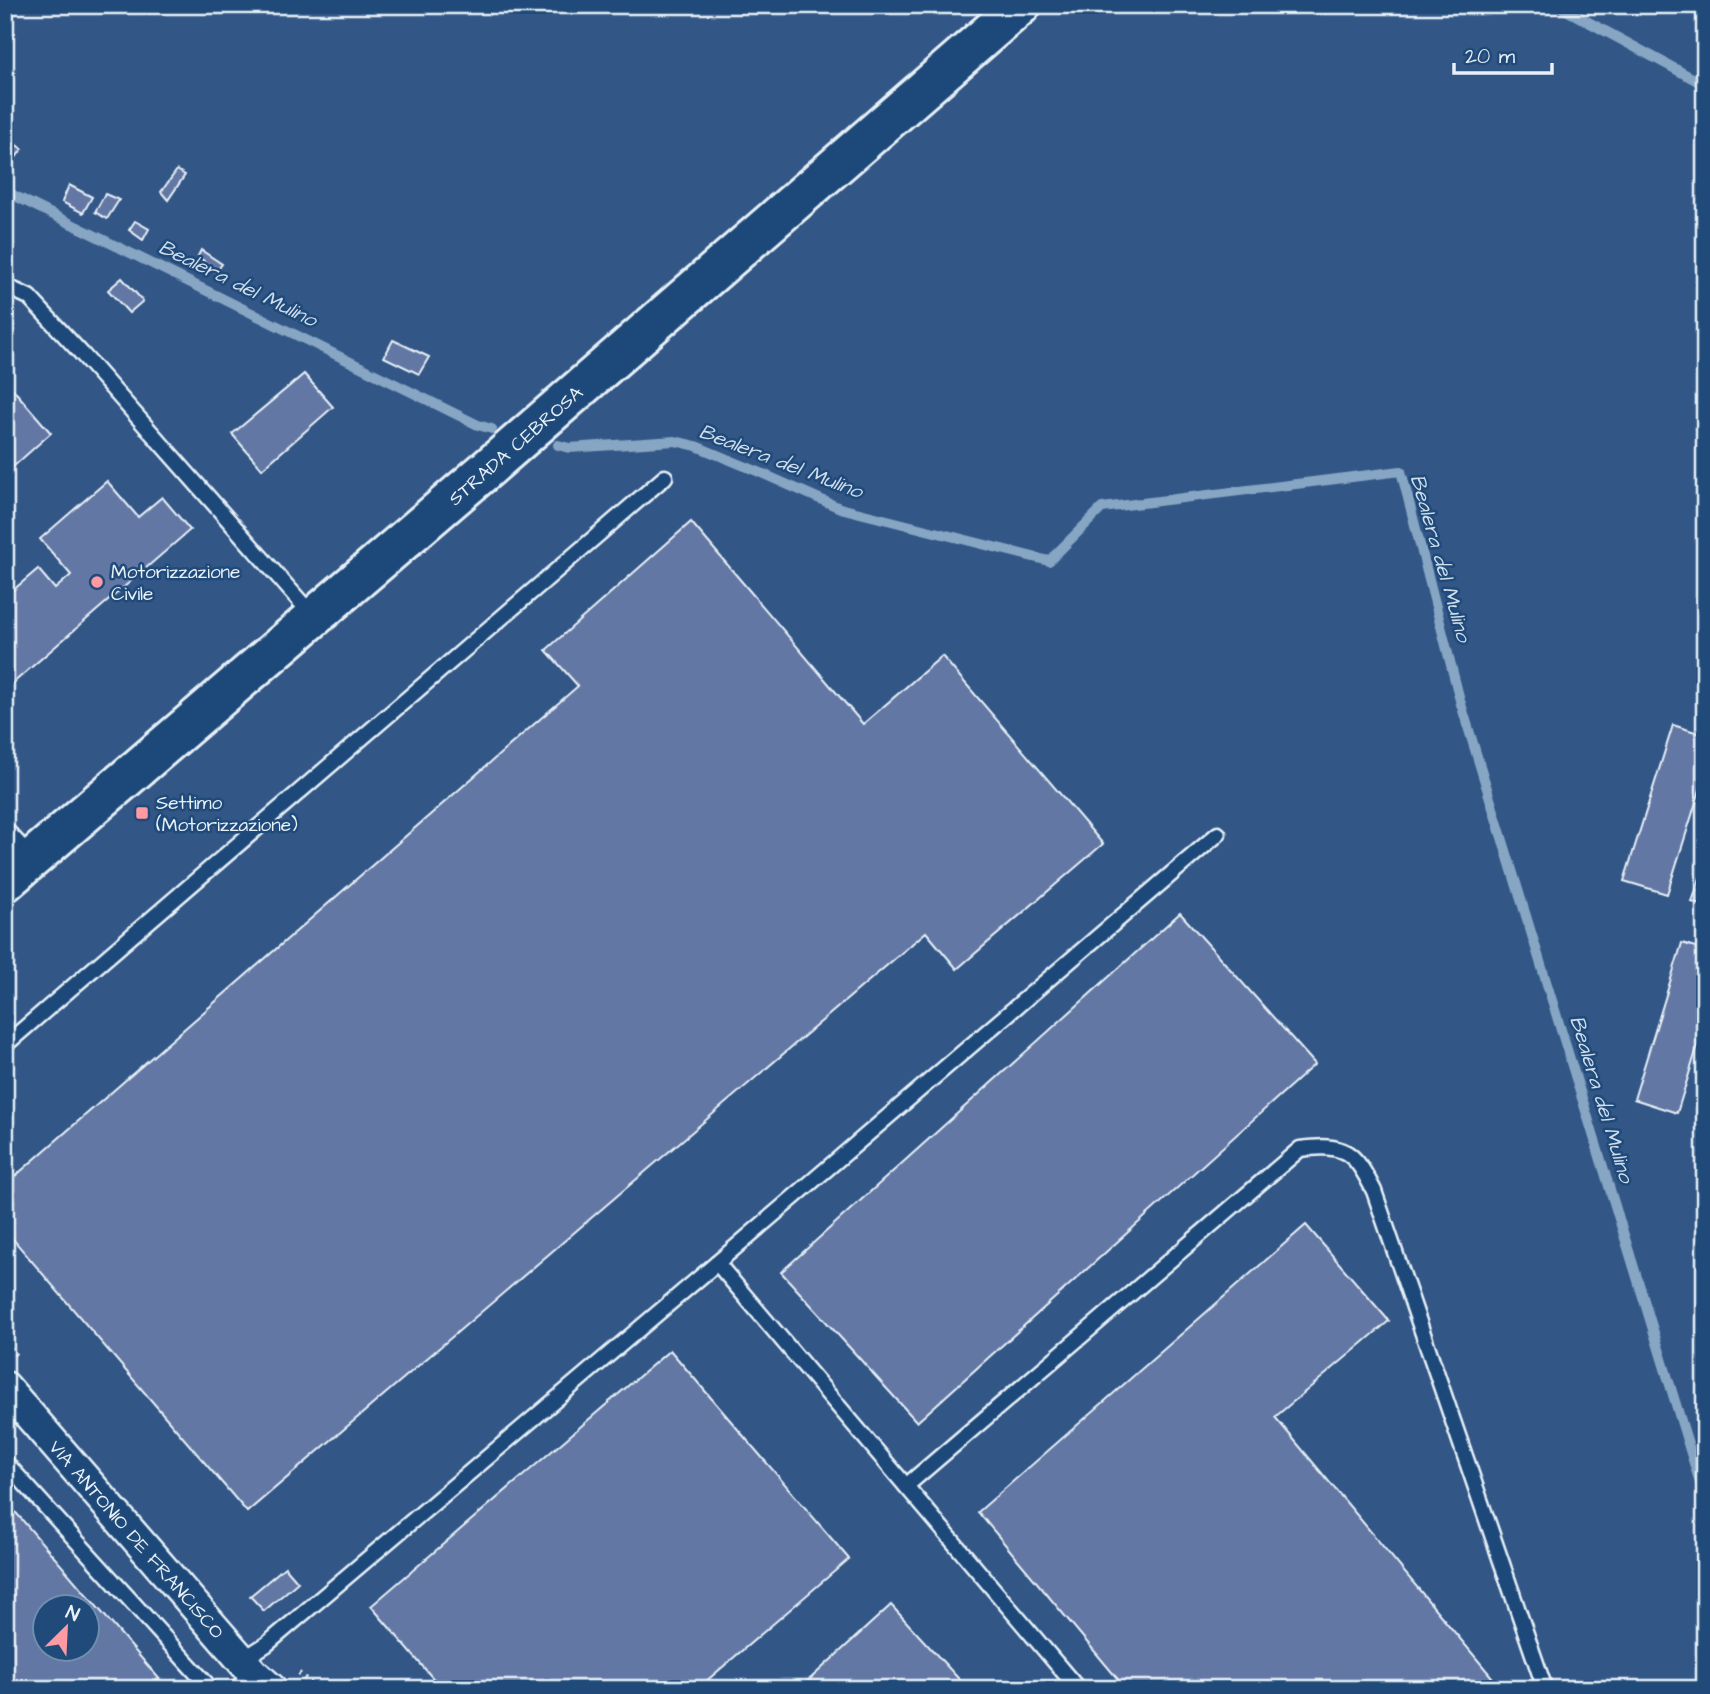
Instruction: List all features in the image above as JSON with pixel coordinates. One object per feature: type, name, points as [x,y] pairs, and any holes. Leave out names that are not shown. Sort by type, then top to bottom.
[{"type":"main road","name":"STRADA CEBROSA","points":[[19,871],[1021,5]]},
{"type":"street","name":"VIA ANTONIO DE FRANCISCO","points":[[5,1387],[251,1678]]},
{"type":"lane","points":[[5,286],[29,297],[314,617]]},
{"type":"lane","points":[[5,1045],[665,477]]},
{"type":"lane","points":[[5,829],[19,871]]},
{"type":"lane","points":[[251,1678],[267,1644],[1218,834]]},
{"type":"lane","points":[[906,1486],[1300,1149],[1321,1146],[1340,1149],[1360,1163],[1374,1191],[1545,1689]]},
{"type":"lane","points":[[717,1263],[1078,1689]]},
{"type":"lane","points":[[5,1462],[211,1689]]},
{"type":"building","points":[[5,137],[22,149],[15,159],[5,153]]},
{"type":"building","points":[[177,170],[185,175],[168,200],[161,192]]},
{"type":"building","points":[[69,185],[92,197],[83,213],[62,202]]},
{"type":"building","points":[[105,194],[119,200],[107,219],[95,212]]},
{"type":"building","points":[[135,221],[149,229],[143,240],[129,230]]},
{"type":"building","points":[[201,250],[222,264],[216,272],[198,256]]},
{"type":"building","points":[[122,278],[143,301],[129,313],[108,290]]},
{"type":"building","points":[[393,340],[429,357],[419,374],[384,357]]},
{"type":"building","points":[[304,374],[333,407],[262,469],[232,434]]},
{"type":"building","points":[[5,380],[51,433],[5,474]]},
{"type":"building","name":"Motorizzazione Civile","points":[[107,481],[138,517],[162,497],[190,530],[5,690],[5,597],[38,569],[55,589],[71,575],[40,539]]},
{"type":"building","points":[[691,522],[863,724],[942,656],[1103,844],[957,969],[926,932],[247,1512],[5,1230],[5,1185],[578,686],[546,650]]},
{"type":"building","points":[[1673,725],[1705,735],[1705,774],[1667,894],[1624,881]]},
{"type":"building","points":[[1705,863],[1705,906],[1692,902]]},
{"type":"building","points":[[1180,913],[1315,1064],[917,1422],[781,1272]]},
{"type":"building","points":[[1682,943],[1705,950],[1705,1022],[1677,1113],[1634,1099]]},
{"type":"building","points":[[1306,1225],[1389,1321],[1275,1417],[1502,1689],[1126,1689],[978,1512]]},
{"type":"building","points":[[670,1350],[849,1559],[697,1689],[493,1689],[488,1684],[482,1689],[442,1689],[371,1606]]},
{"type":"building","points":[[5,1500],[84,1592],[32,1592],[32,1662],[102,1662],[102,1612],[168,1689],[5,1689]]},
{"type":"building","points":[[285,1567],[298,1582],[264,1611],[250,1596]]},
{"type":"building","points":[[891,1605],[968,1689],[799,1689]]},
{"type":"waterway","points":[[1557,5],[1705,85]]},
{"type":"waterway","name":"Bealera del Mulino","points":[[5,191],[478,425],[492,429]]},
{"type":"waterway","name":"Bealera del Mulino","points":[[558,445],[569,448],[675,441],[696,446],[840,508],[1049,561],[1102,508],[1401,471],[1461,704],[1705,1499]]},
{"type":"place","name":"Motorizzazione Civile","points":[[97,582]]},
{"type":"place","name":"Settimo (Motorizzazione)","points":[[142,813]]}]
